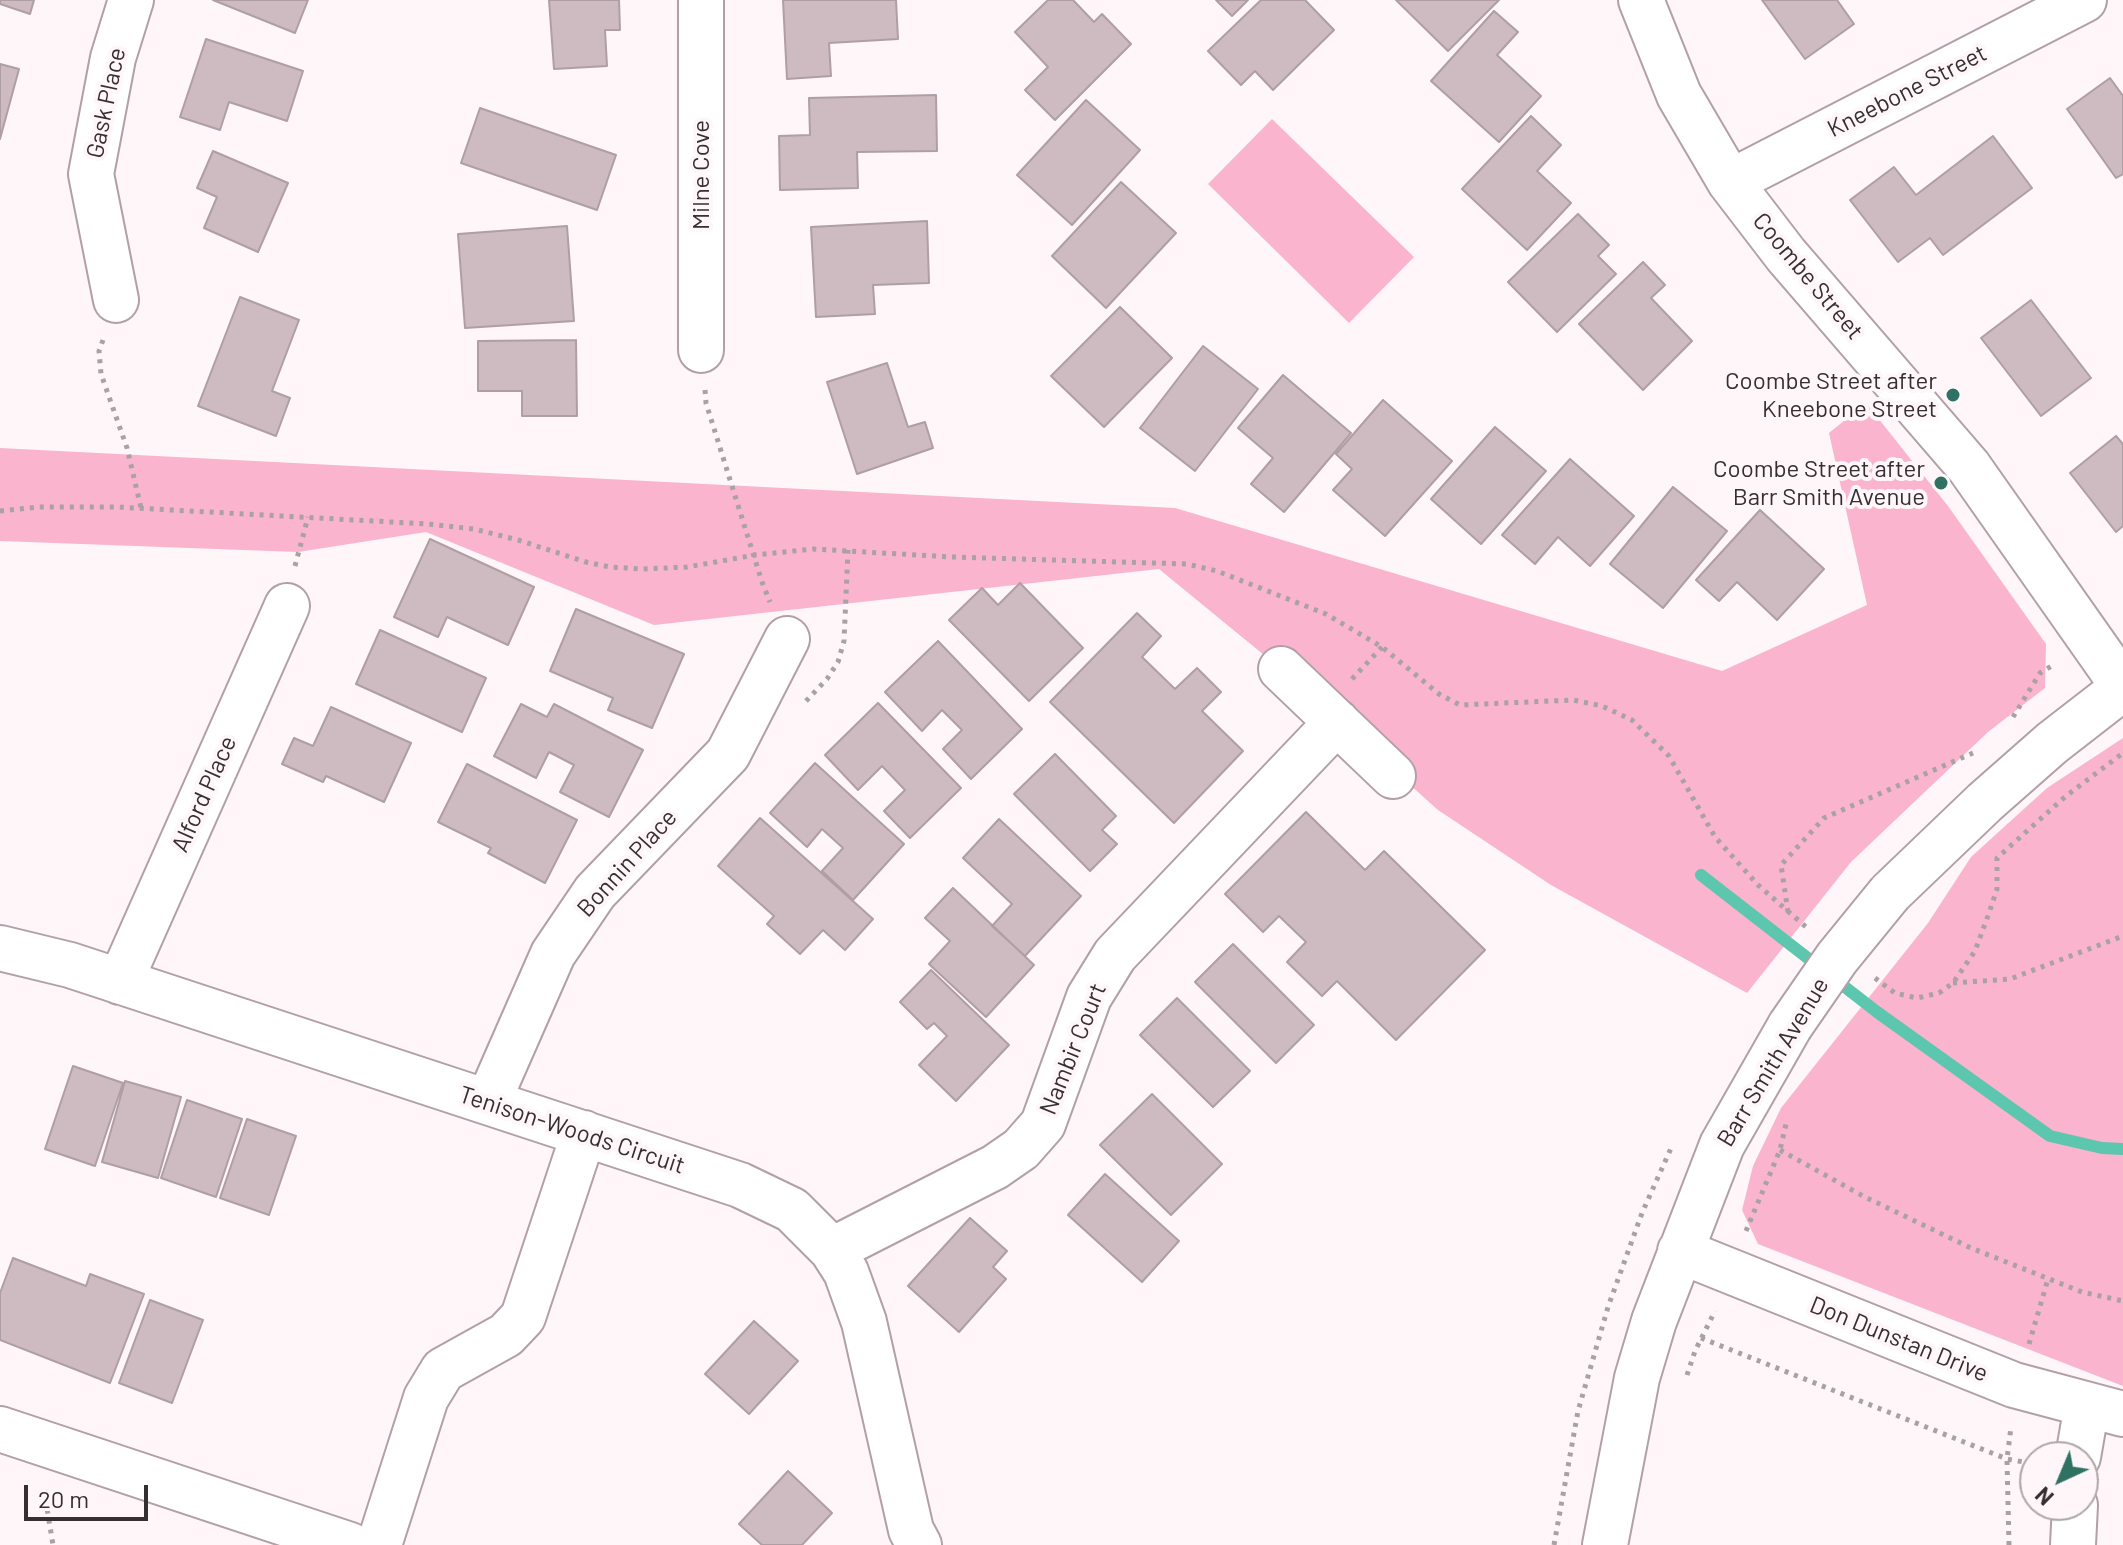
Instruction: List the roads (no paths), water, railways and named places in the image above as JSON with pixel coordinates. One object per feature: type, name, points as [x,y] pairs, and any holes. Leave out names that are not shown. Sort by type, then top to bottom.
[{"type":"street","name":"Gask Place","points":[[116,300],[91,174],[113,58],[131,0]]},
{"type":"street","name":"Milne Cove","points":[[701,0],[701,350]]},
{"type":"street","name":"Coombe Street","points":[[1641,0],[1679,95],[1730,182],[1786,255],[1969,467],[2123,687]]},
{"type":"street","name":"Kneebone Street","points":[[1730,182],[2084,0]]},
{"type":"street","name":"Alford Place","points":[[120,982],[287,606]]},
{"type":"street","name":"Bonnin Place","points":[[488,1102],[553,954],[595,892],[728,754],[787,639]]},
{"type":"street","points":[[1281,669],[1393,776]]},
{"type":"street","name":"Barr Smith Avenue","points":[[1605,1545],[1637,1378],[1680,1251],[1722,1145],[1790,1026],[1837,958],[1890,893],[2041,753],[2123,687]]},
{"type":"street","name":"Nambir Court","points":[[832,1250],[995,1167],[1021,1149],[1043,1124],[1089,997],[1115,955],[1337,722]]},
{"type":"street","name":"Tenison-Woods Circuit","points":[[0,948],[70,965],[584,1133],[740,1185],[792,1210],[832,1250],[846,1272],[864,1322],[911,1530],[919,1545]]},
{"type":"street","points":[[379,1545],[426,1398],[443,1370],[506,1335],[523,1317],[584,1133]]},
{"type":"street","name":"Don Dunstan Drive","points":[[1680,1251],[2014,1385],[2105,1410]]},
{"type":"street","points":[[2087,1441],[2105,1410]]},
{"type":"street","points":[[0,1429],[350,1545]]},
{"type":"street","points":[[2073,1545],[2074,1521]]},
{"type":"waterway","points":[[1701,875],[1877,1012],[2050,1136],[2102,1148],[2123,1149]]},
{"type":"place","name":"Coombe Street after Kneebone Street","points":[[1953,395]]},
{"type":"place","name":"Coombe Street after Barr Smith Avenue","points":[[1941,483]]}]
